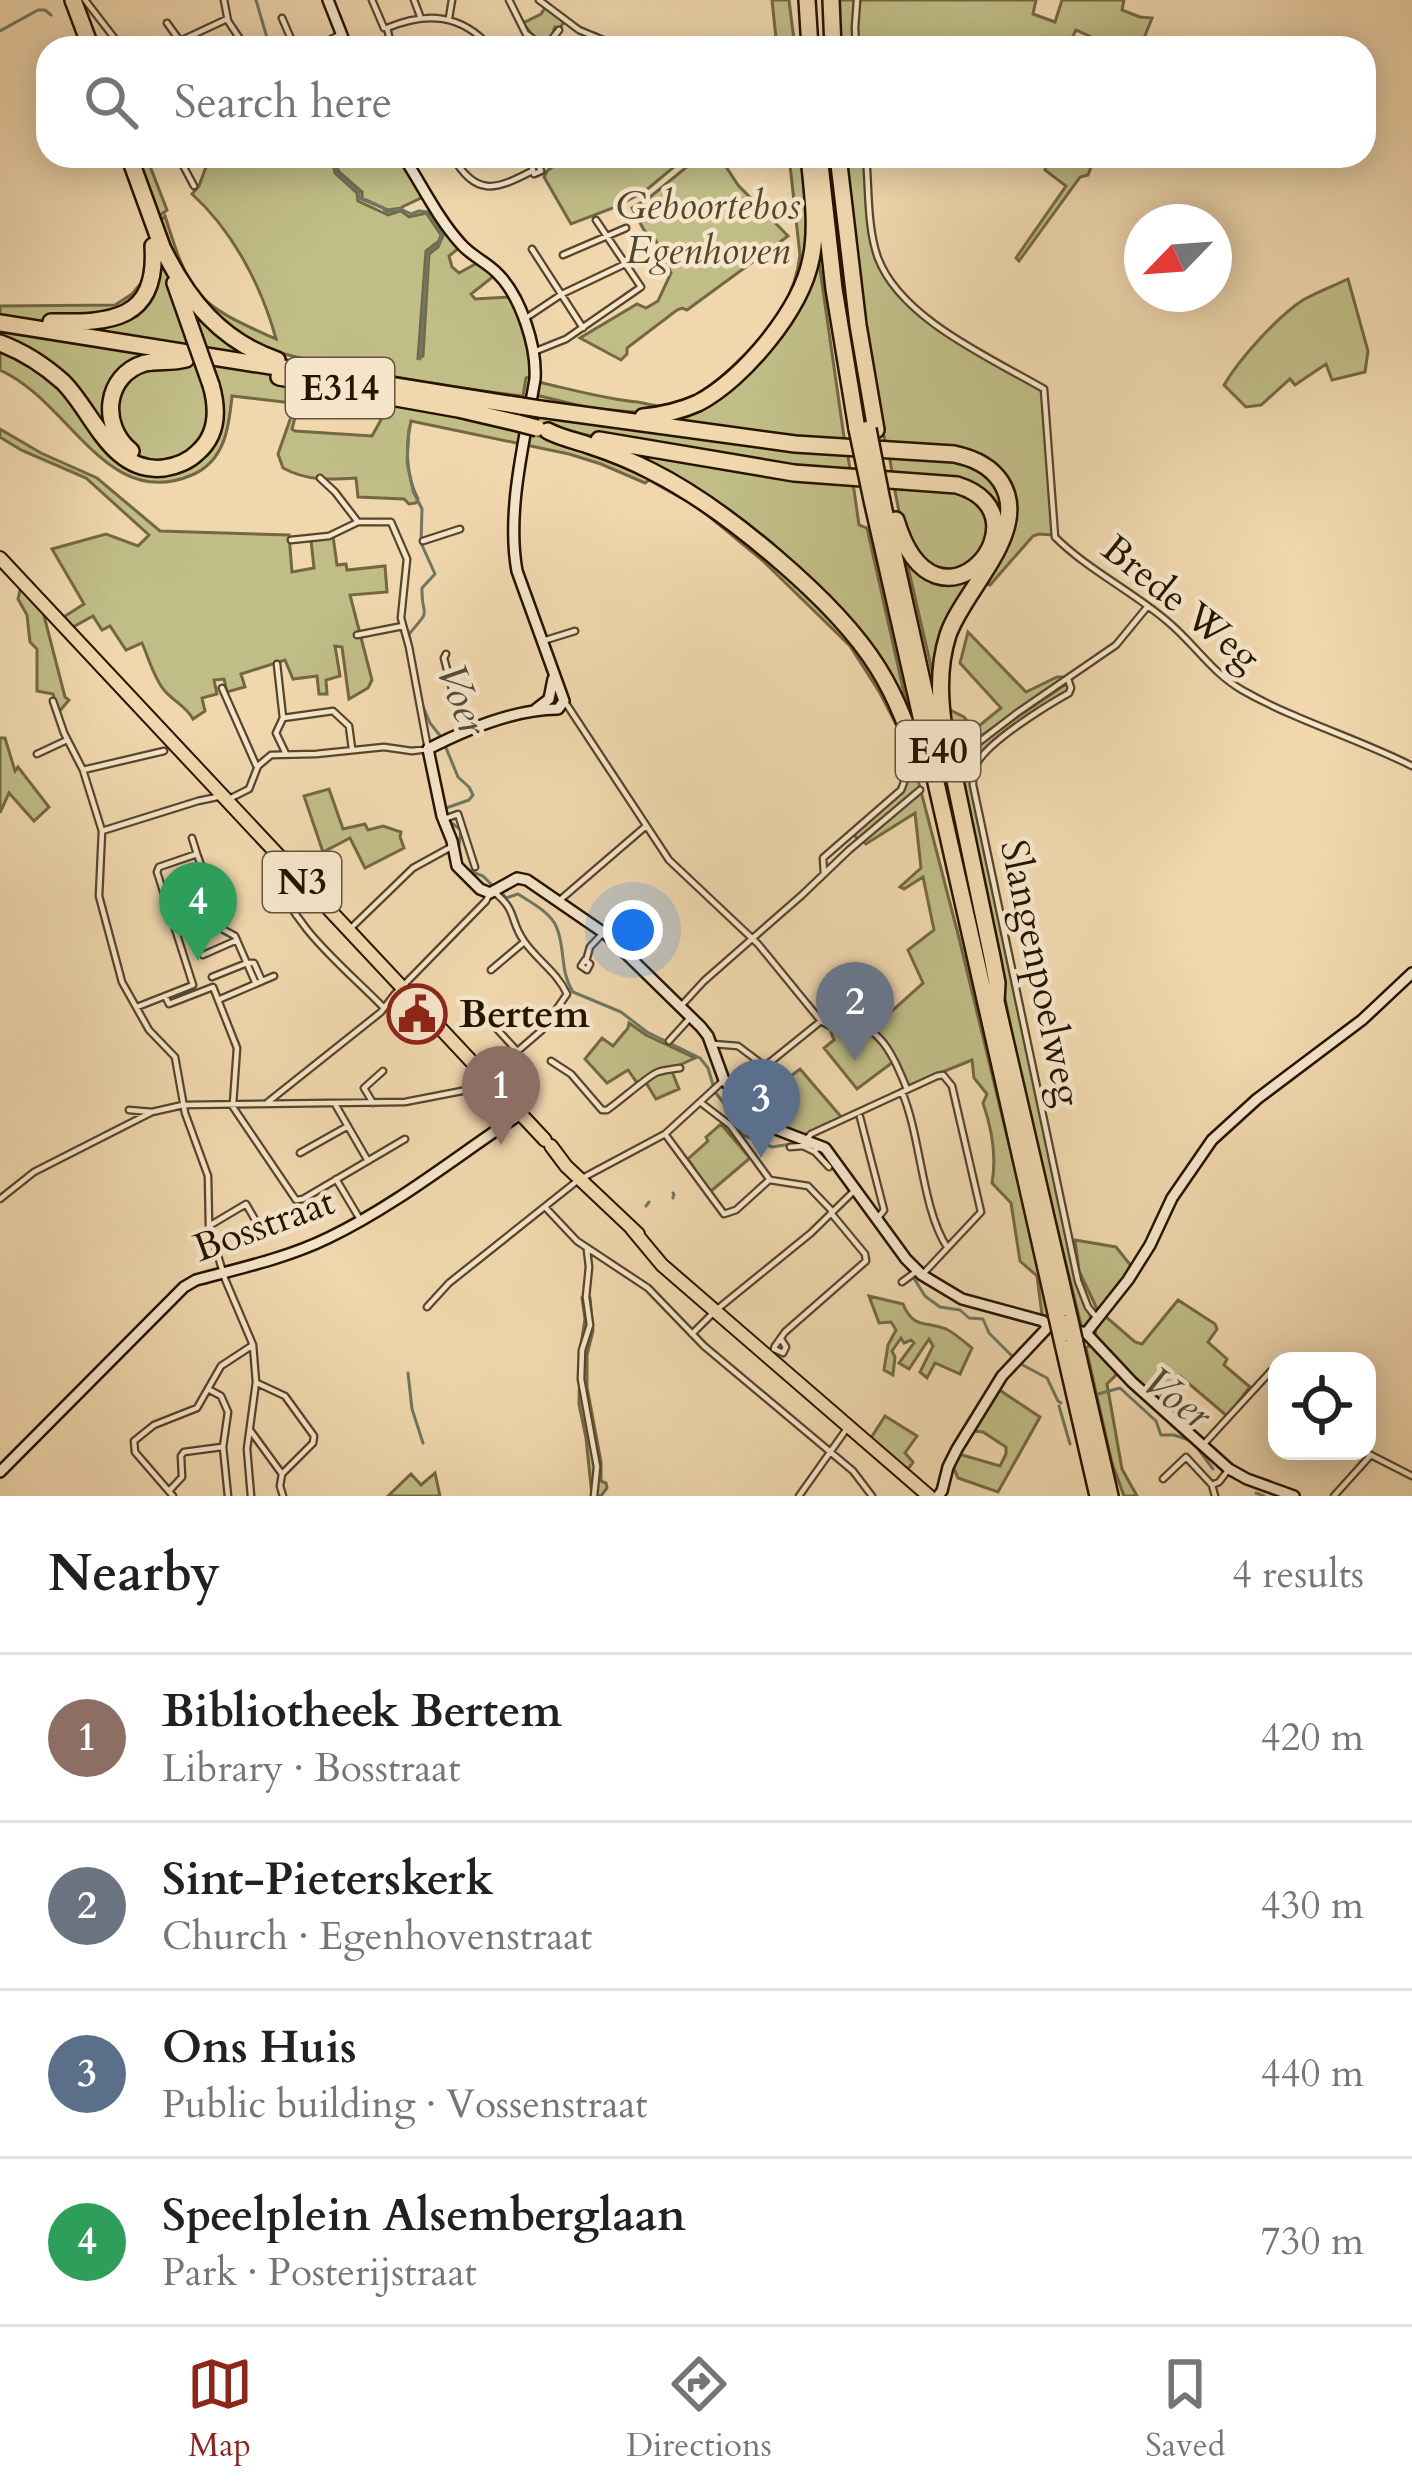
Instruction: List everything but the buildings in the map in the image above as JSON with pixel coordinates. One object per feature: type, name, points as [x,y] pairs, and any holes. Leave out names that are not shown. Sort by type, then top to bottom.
[{"type":"highway","points":[[69,0],[82,36]]},
{"type":"highway","points":[[804,0],[806,36]]},
{"type":"highway","points":[[817,0],[825,36]]},
{"type":"highway","points":[[828,36],[830,0]]},
{"type":"highway","points":[[0,343],[25,354],[61,381],[107,443],[129,462],[158,469],[175,466],[204,446],[216,414],[129,168]]},
{"type":"highway","points":[[616,418],[668,413],[704,400],[734,376],[780,326],[800,296],[811,259],[810,168]]},
{"type":"highway","name":"E40","points":[[820,168],[825,217],[989,1021],[1110,1496]]},
{"type":"highway","name":"E40","points":[[830,168],[867,429]]},
{"type":"highway","points":[[839,168],[867,429]]},
{"type":"highway","points":[[811,177],[825,217]]},
{"type":"highway","points":[[4,326],[91,323],[124,314],[151,283],[158,248]]},
{"type":"highway","points":[[158,248],[214,324],[257,352],[308,371]]},
{"type":"highway","name":"E314","points":[[4,326],[458,409],[520,415],[540,409],[795,444],[946,453],[974,459],[997,476],[1008,500],[1008,520],[1002,541],[949,634],[939,694],[997,983],[996,1001]]},
{"type":"highway","name":"E314","points":[[4,326],[308,371],[520,415],[543,429],[772,470],[957,485],[983,500],[992,515],[991,548],[985,559],[963,574],[928,572],[912,559],[882,500]]},
{"type":"highway","points":[[186,359],[144,364],[123,376],[110,402],[110,422],[118,439],[134,454],[152,460],[174,458],[189,449],[207,415],[206,384]]},
{"type":"highway","points":[[543,429],[642,466],[709,506],[816,596],[867,652],[898,704],[912,740],[989,1021]]},
{"type":"highway","name":"E40","points":[[882,500],[996,1001],[1098,1496]]},
{"type":"highway","points":[[1091,1412],[1122,1496]]},
{"type":"main road","name":"N3","points":[[0,558],[644,1246],[931,1495]]},
{"type":"street","points":[[86,0],[113,36]]},
{"type":"street","points":[[224,0],[227,19],[238,36]]},
{"type":"street","points":[[328,0],[341,34],[337,36]]},
{"type":"street","points":[[372,0],[388,36]]},
{"type":"street","points":[[414,0],[420,16]]},
{"type":"street","points":[[448,21],[452,0]]},
{"type":"street","points":[[509,0],[526,36]]},
{"type":"street","points":[[539,0],[592,36]]},
{"type":"street","points":[[855,36],[857,0]]},
{"type":"street","points":[[386,29],[420,16],[448,21],[479,36]]},
{"type":"street","points":[[282,18],[290,36]]},
{"type":"street","points":[[191,36],[227,19]]},
{"type":"street","points":[[167,23],[174,36]]},
{"type":"street","points":[[554,36],[559,30]]},
{"type":"street","points":[[184,168],[194,186]]},
{"type":"street","points":[[411,168],[460,244],[507,284],[535,351],[535,380],[513,517],[513,550],[553,674],[556,702],[575,720],[669,860],[752,938],[821,1021],[830,1026],[861,1026],[879,1037],[897,1065],[937,1228],[947,1248]]},
{"type":"street","points":[[461,168],[470,180],[487,187],[503,185],[533,168]]},
{"type":"street","name":"Brede Weg","points":[[867,168],[874,243],[892,283],[931,320],[1044,389],[1055,537],[1148,606],[1240,689],[1412,766]]},
{"type":"street","points":[[535,351],[566,339],[641,287],[596,220]]},
{"type":"street","points":[[563,255],[626,228]]},
{"type":"street","points":[[532,249],[583,328]]},
{"type":"street","points":[[532,269],[541,262]]},
{"type":"street","points":[[523,320],[562,294],[625,263]]},
{"type":"street","points":[[320,478],[358,522]]},
{"type":"street","points":[[0,1199],[34,1172],[152,1112],[183,1105],[404,1102],[470,1090],[542,1030],[567,994],[558,977],[524,942],[509,905],[480,889],[461,867],[453,846],[442,816],[403,626],[400,604],[407,559],[394,526],[388,521],[358,522],[329,536],[291,540]]},
{"type":"street","points":[[423,541],[460,529]]},
{"type":"street","points":[[956,760],[1116,645],[1148,606]]},
{"type":"street","points":[[357,635],[403,626]]},
{"type":"street","points":[[542,642],[575,631]]},
{"type":"street","points":[[446,654],[464,731]]},
{"type":"street","points":[[277,664],[283,718],[276,733],[286,754]]},
{"type":"street","name":"Slangenpoelweg","points":[[1068,679],[1070,692],[998,742],[978,761],[973,779],[1078,1281],[1098,1320]]},
{"type":"street","points":[[222,688],[258,766]]},
{"type":"street","points":[[53,701],[103,831],[99,896],[122,982],[149,1030],[175,1057],[183,1105],[208,1176],[209,1226],[254,1348],[256,1382],[247,1449],[251,1496]]},
{"type":"street","points":[[103,831],[249,789],[258,766],[271,755],[384,747],[428,749],[464,731],[556,702]]},
{"type":"street","points":[[283,718],[333,711],[349,726],[352,750]]},
{"type":"street","points":[[37,754],[67,740]]},
{"type":"street","points":[[82,770],[164,751]]},
{"type":"street","points":[[824,874],[823,859],[901,790],[908,772],[905,757]]},
{"type":"street","points":[[681,1006],[920,790]]},
{"type":"street","points":[[447,818],[458,814],[474,864],[461,867]]},
{"type":"street","points":[[560,900],[646,826]]},
{"type":"street","points":[[191,838],[224,930],[238,940],[259,983]]},
{"type":"street","points":[[348,931],[413,868],[453,846]]},
{"type":"street","points":[[197,854],[159,867],[157,872],[197,994]]},
{"type":"street","points":[[272,867],[301,925],[385,1008]]},
{"type":"street","points":[[265,1104],[385,1008],[492,892],[521,878],[604,932],[705,1030],[717,1086]]},
{"type":"street","points":[[586,961],[590,947],[604,932]]},
{"type":"street","points":[[203,955],[238,940]]},
{"type":"street","points":[[491,970],[524,942]]},
{"type":"street","points":[[212,977],[247,963]]},
{"type":"street","points":[[931,1495],[1015,1361],[1066,1329],[1098,1320],[1135,1270],[1172,1198],[1212,1140],[1257,1099],[1362,1020],[1412,973]]},
{"type":"street","points":[[216,996],[274,976]]},
{"type":"street","points":[[135,1008],[193,985]]},
{"type":"street","points":[[165,996],[169,1004],[213,987],[237,1048],[232,1104],[292,1198],[303,1199],[405,1139]]},
{"type":"street","points":[[486,1017],[518,1052]]},
{"type":"street","points":[[669,1041],[692,1017]]},
{"type":"street","points":[[733,1092],[821,1021]]},
{"type":"street","points":[[711,1045],[738,1046],[766,1067]]},
{"type":"street","points":[[551,1061],[571,1074],[602,1110],[655,1072],[680,1068]]},
{"type":"street","points":[[374,1103],[364,1088],[383,1071]]},
{"type":"street","points":[[807,1139],[904,1090],[937,1076],[948,1079],[981,1212],[947,1248],[902,1282]]},
{"type":"street","points":[[717,1086],[733,1092],[762,1123],[807,1139],[829,1168]]},
{"type":"street","points":[[427,1307],[442,1289],[581,1179],[665,1134],[717,1086]]},
{"type":"street","points":[[700,1102],[730,1125],[770,1180],[808,1186],[866,1254],[866,1261],[791,1325],[781,1339],[786,1350],[780,1353],[752,1342]]},
{"type":"street","points":[[335,1104],[368,1161]]},
{"type":"street","points":[[128,1109],[152,1112]]},
{"type":"street","name":"Bosstraat","points":[[0,1472],[172,1296],[196,1280],[290,1254],[362,1221],[520,1114]]},
{"type":"street","points":[[859,1114],[884,1210],[878,1219]]},
{"type":"street","points":[[300,1153],[348,1126]]},
{"type":"street","points":[[665,1134],[724,1214],[736,1210],[770,1180]]},
{"type":"street","points":[[790,1147],[828,1152],[915,1274],[959,1298],[1066,1329],[1203,1445],[1225,1474],[1294,1496]]},
{"type":"street","points":[[336,1179],[362,1221]]},
{"type":"street","points":[[692,1334],[811,1234],[854,1191]]},
{"type":"street","points":[[209,1226],[246,1204],[254,1225]]},
{"type":"street","points":[[545,1207],[587,1250],[632,1275],[692,1334],[853,1471],[872,1496]]},
{"type":"street","points":[[587,1250],[590,1324],[582,1350],[581,1379],[597,1467],[593,1496]]},
{"type":"street","points":[[223,1448],[184,1452],[182,1477],[171,1494],[135,1452],[134,1441],[154,1425],[197,1408],[221,1366],[254,1348]]},
{"type":"street","points":[[1203,1445],[1268,1374]]},
{"type":"street","points":[[256,1382],[285,1396],[314,1436],[313,1443],[282,1474],[283,1496]]},
{"type":"street","points":[[208,1389],[221,1396],[228,1412],[223,1448],[228,1496]]},
{"type":"street","points":[[800,1496],[848,1427]]},
{"type":"street","points":[[250,1430],[282,1474]]},
{"type":"street","points":[[1163,1479],[1186,1457],[1212,1485],[1215,1496]]},
{"type":"street","points":[[1376,1459],[1412,1476]]},
{"type":"street","points":[[1334,1496],[1361,1460]]},
{"type":"street","points":[[1212,1485],[1225,1474]]},
{"type":"green space","points":[[772,0],[789,0],[794,36],[776,36]]},
{"type":"green space","points":[[834,0],[856,0],[855,36],[836,36]]},
{"type":"green space","points":[[860,0],[1036,0],[1033,14],[1055,22],[1062,0],[1124,0],[1122,10],[1152,18],[1145,36],[1089,36],[1076,30],[1073,36],[858,36]]},
{"type":"green space","points":[[546,6],[564,22],[552,36],[533,36],[523,23]]},
{"type":"green space","points":[[140,168],[151,168],[167,210],[158,217]]},
{"type":"green space","points":[[206,168],[334,168],[357,193],[358,201],[388,215],[401,208],[388,210],[362,198],[362,192],[337,168],[408,168],[425,196],[401,211],[409,217],[432,208],[459,248],[449,256],[452,267],[459,273],[479,262],[494,276],[471,294],[475,299],[509,297],[514,306],[530,355],[523,396],[308,360],[259,345],[229,328],[204,306],[186,280],[160,221],[165,216],[185,271],[202,297],[276,339],[244,261],[192,194]],"holes":[[[427,214],[434,214],[444,233],[438,247],[429,254],[423,356],[418,358],[426,251],[441,235]]]},
{"type":"green space","name":"Geboortebos Egenhoven","points":[[673,168],[644,192],[571,224],[544,177],[547,171]]},
{"type":"green space","name":"Geboortebos Egenhoven","points":[[685,168],[727,168],[788,236],[687,310],[677,310],[627,348],[621,360],[580,338],[637,304],[646,308],[658,301],[671,273],[656,241],[632,208]]},
{"type":"green space","points":[[790,168],[806,168],[809,204],[804,273],[769,335],[703,396],[644,413],[589,408],[536,395],[538,382],[665,406],[697,394],[731,368],[774,320],[786,301],[800,255]]},
{"type":"green space","points":[[844,168],[866,168],[876,256],[896,288],[954,338],[1043,391],[1052,535],[1033,536],[990,585],[981,583],[1011,528],[988,462],[887,447],[873,398]]},
{"type":"green space","points":[[1091,168],[1019,261],[1016,258],[1066,186],[1045,170]]},
{"type":"green space","points":[[816,241],[845,444],[651,419],[700,405],[787,322]]},
{"type":"green space","points":[[161,250],[182,291],[257,352],[399,405],[598,452],[648,474],[732,529],[838,624],[882,684],[910,749],[1051,1318],[1042,1315],[1037,1276],[1020,1261],[1011,1203],[992,1183],[993,1142],[983,1103],[987,1094],[974,1078],[972,1060],[908,1086],[886,1041],[872,1029],[923,983],[908,950],[934,930],[923,877],[900,887],[921,868],[915,813],[866,844],[850,833],[902,791],[909,777],[900,732],[850,646],[762,560],[699,508],[649,480],[645,483],[569,454],[411,421],[408,461],[416,503],[358,497],[356,478],[301,475],[283,468],[278,454],[292,414],[296,414],[295,431],[372,436],[382,418],[377,413],[232,396],[223,442],[203,469],[162,482],[136,479],[112,466],[25,385],[0,370],[0,306],[115,305],[132,294],[142,282],[151,254]]},
{"type":"green space","points":[[1348,279],[1368,351],[1365,372],[1332,380],[1326,364],[1295,385],[1290,379],[1261,405],[1246,407],[1224,385],[1239,363],[1293,307]]},
{"type":"green space","points":[[534,413],[847,451],[851,475],[621,443],[531,422]]},
{"type":"green space","points":[[0,429],[97,478],[160,531],[289,535],[292,572],[314,568],[311,540],[333,536],[337,565],[346,564],[347,570],[385,566],[387,592],[350,595],[372,680],[368,688],[349,699],[342,647],[335,646],[340,676],[326,680],[327,694],[319,694],[317,676],[293,679],[285,660],[241,674],[245,687],[227,692],[224,679],[214,680],[217,694],[202,698],[205,711],[193,719],[160,685],[142,643],[126,650],[110,626],[102,630],[93,616],[71,628],[62,618],[84,604],[52,549],[106,534],[138,546],[149,535],[86,478],[21,450],[0,437]]},
{"type":"green space","points":[[598,445],[853,483],[859,525],[867,528],[913,733],[882,668],[738,524]]},
{"type":"green space","points":[[889,454],[974,462],[1003,489],[1001,537],[985,499],[893,478]]},
{"type":"green space","points":[[894,486],[955,488],[979,502],[991,531],[969,568],[932,571],[903,532]]},
{"type":"green space","points":[[905,554],[917,568],[979,569],[965,595],[936,688]]},
{"type":"green space","points":[[21,586],[42,608],[69,700],[58,713],[53,694],[37,691],[37,649],[30,642],[27,615],[18,599]]},
{"type":"green space","points":[[968,632],[1026,692],[1066,677],[958,752],[952,743],[948,709],[964,717],[974,730],[1001,708],[960,663]]},
{"type":"green space","points":[[1066,684],[1068,691],[985,748],[975,759],[970,776],[1075,1275],[1091,1318],[1082,1329],[1024,1094],[958,762]]},
{"type":"green space","points":[[0,738],[5,738],[15,771],[18,767],[49,807],[34,821],[9,793],[0,813]]},
{"type":"green space","points":[[329,789],[343,829],[383,826],[401,832],[404,848],[365,868],[350,838],[323,852],[304,796]]},
{"type":"green space","points":[[629,1023],[695,1058],[671,1069],[679,1089],[656,1099],[645,1081],[640,1087],[628,1070],[607,1083],[585,1059],[602,1038],[613,1046]]},
{"type":"green space","points":[[842,1025],[873,1036],[893,1062],[857,1089],[824,1048],[834,1040],[831,1032]]},
{"type":"green space","points":[[800,1069],[843,1119],[804,1135],[765,1119],[750,1107]]},
{"type":"green space","points":[[721,1124],[750,1158],[710,1192],[688,1159]]},
{"type":"green space","points":[[1075,1240],[1116,1247],[1132,1267],[1099,1313],[1079,1271]]},
{"type":"green space","points":[[869,1296],[903,1304],[916,1321],[946,1329],[972,1348],[960,1374],[935,1363],[927,1378],[920,1372],[933,1346],[929,1339],[909,1369],[899,1363],[914,1343],[901,1338],[892,1351],[893,1375],[884,1370],[896,1330],[891,1322],[879,1323]]},
{"type":"green space","points":[[582,1298],[590,1298],[593,1331],[587,1387],[601,1481],[607,1488],[601,1496],[592,1496],[579,1404]]},
{"type":"green space","points":[[1178,1300],[1215,1324],[1217,1329],[1208,1342],[1227,1359],[1224,1365],[1250,1387],[1227,1416],[1180,1376],[1158,1400],[1096,1338],[1095,1329],[1105,1316],[1142,1344]]},
{"type":"green space","points":[[1091,1345],[1118,1373],[1107,1384],[1122,1469],[1137,1496],[1124,1496],[1112,1463],[1086,1348]]},
{"type":"green space","points":[[998,1389],[1040,1417],[998,1492],[958,1478],[953,1466],[959,1454],[1000,1466],[1006,1447],[983,1432],[972,1431]]},
{"type":"green space","points":[[885,1416],[917,1436],[905,1453],[913,1462],[906,1472],[869,1441]]},
{"type":"green space","points":[[435,1473],[440,1496],[388,1496],[411,1474],[421,1485]]},
{"type":"waterway","name":"Voer","points":[[256,0],[266,36]]},
{"type":"waterway","points":[[0,31],[38,10],[51,15]]},
{"type":"waterway","name":"Voer","points":[[335,168],[359,192],[359,198],[386,212],[428,212],[442,232],[439,244],[428,252],[420,359]]},
{"type":"waterway","name":"Voer","points":[[409,429],[407,462],[422,509],[421,543],[435,574],[422,588],[424,615],[409,634],[422,704],[458,777],[473,795],[446,808]]},
{"type":"waterway","name":"Voer","points":[[449,821],[461,830],[458,853]]},
{"type":"waterway","name":"Voer","points":[[467,870],[494,887]]},
{"type":"waterway","name":"Voer","points":[[501,892],[506,898],[518,894],[553,921],[573,992],[621,1012],[647,1032],[700,1058],[743,1135],[772,1147],[798,1143]]},
{"type":"waterway","points":[[646,1206],[649,1202]]},
{"type":"waterway","name":"Voer","points":[[905,1264],[925,1296],[940,1307],[983,1319],[989,1333],[1012,1356]]},
{"type":"waterway","name":"Voer","points":[[1019,1363],[1047,1378],[1061,1403]]},
{"type":"waterway","points":[[408,1373],[412,1409],[423,1443]]},
{"type":"waterway","name":"Voer","points":[[1098,1394],[1120,1388],[1156,1421],[1161,1435],[1189,1440]]},
{"type":"waterway","points":[[1059,1406],[1070,1444]]},
{"type":"waterway","name":"Voer","points":[[1196,1446],[1213,1469]]},
{"type":"waterway","name":"Voer","points":[[1256,1493],[1264,1496]]},
{"type":"place","name":"Speelplein Alsemberglaan","points":[[198,961]]},
{"type":"place","name":"Bertem","points":[[417,1014]]},
{"type":"place","name":"Sint-Pieterskerk","points":[[855,1061]]},
{"type":"place","name":"Bibliotheek Bertem","points":[[501,1145]]},
{"type":"place","name":"Ons Huis","points":[[761,1158]]}]
